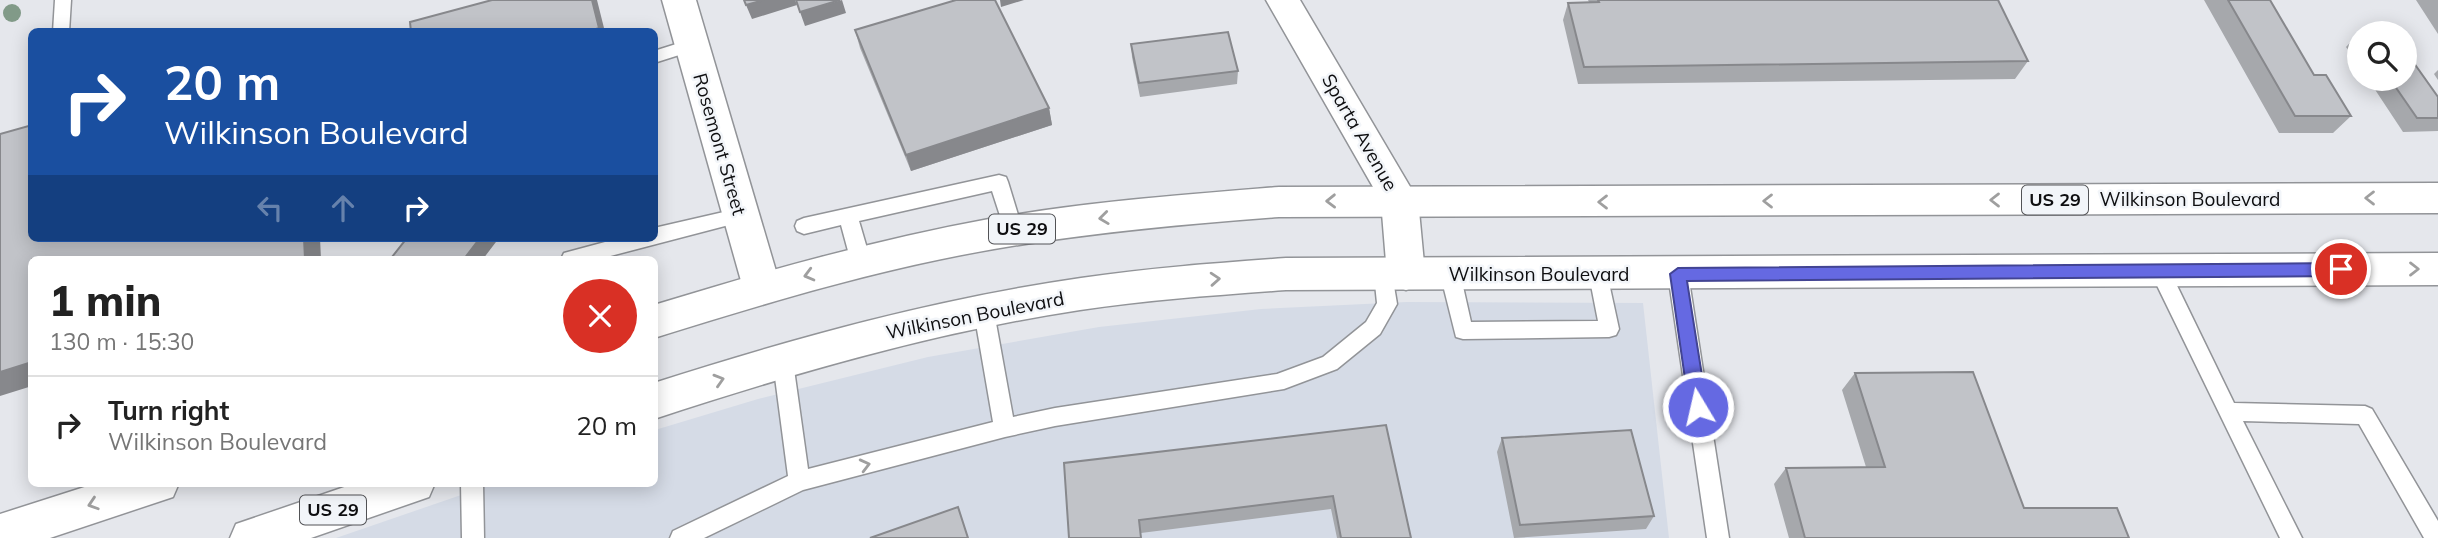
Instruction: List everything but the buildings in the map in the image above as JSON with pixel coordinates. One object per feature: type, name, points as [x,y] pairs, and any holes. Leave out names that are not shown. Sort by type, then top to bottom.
[{"type":"main road","name":"Rosemont Street","points":[[679,0],[762,288]]},
{"type":"main road","name":"Sparta Avenue","points":[[1283,0],[1399,200],[1395,274]]},
{"type":"main road","name":"Wilkinson Boulevard","points":[[658,321],[762,288],[861,262],[1014,231],[1160,211],[1279,202],[2438,198]]},
{"type":"main road","name":"Wilkinson Boulevard","points":[[658,400],[899,329],[1050,299],[1168,283],[1286,274],[1600,275],[2438,269]]},
{"type":"main road","points":[[0,534],[146,487]]},
{"type":"main road","name":"US 29","points":[[252,538],[402,487]]},
{"type":"lane","points":[[61,28],[63,0]]},
{"type":"lane","points":[[658,56],[692,45]]},
{"type":"lane","points":[[804,226],[999,182],[1014,231]]},
{"type":"lane","points":[[658,235],[741,215]]},
{"type":"lane","points":[[848,216],[861,262]]},
{"type":"lane","points":[[583,256],[634,242]]},
{"type":"lane","points":[[2159,270],[2291,538]]},
{"type":"lane","points":[[1450,273],[1463,331],[1609,329],[1600,275]]},
{"type":"lane","points":[[681,538],[799,481],[1055,417],[1277,383],[1330,363],[1373,328],[1387,304],[1395,274]]},
{"type":"lane","points":[[1678,274],[1718,538]]},
{"type":"lane","points":[[984,312],[1005,428]]},
{"type":"lane","points":[[783,362],[799,481]]},
{"type":"lane","points":[[2228,412],[2365,415],[2436,538]]},
{"type":"lane","points":[[472,487],[473,538]]},
{"type":"shaded area","points":[[1407,302],[1643,303],[1669,538],[336,538],[484,487],[658,487],[658,429],[758,399],[928,357],[1099,327],[1261,309]]},
{"type":"route","points":[[1698,407],[1678,274],[2341,269]]}]
